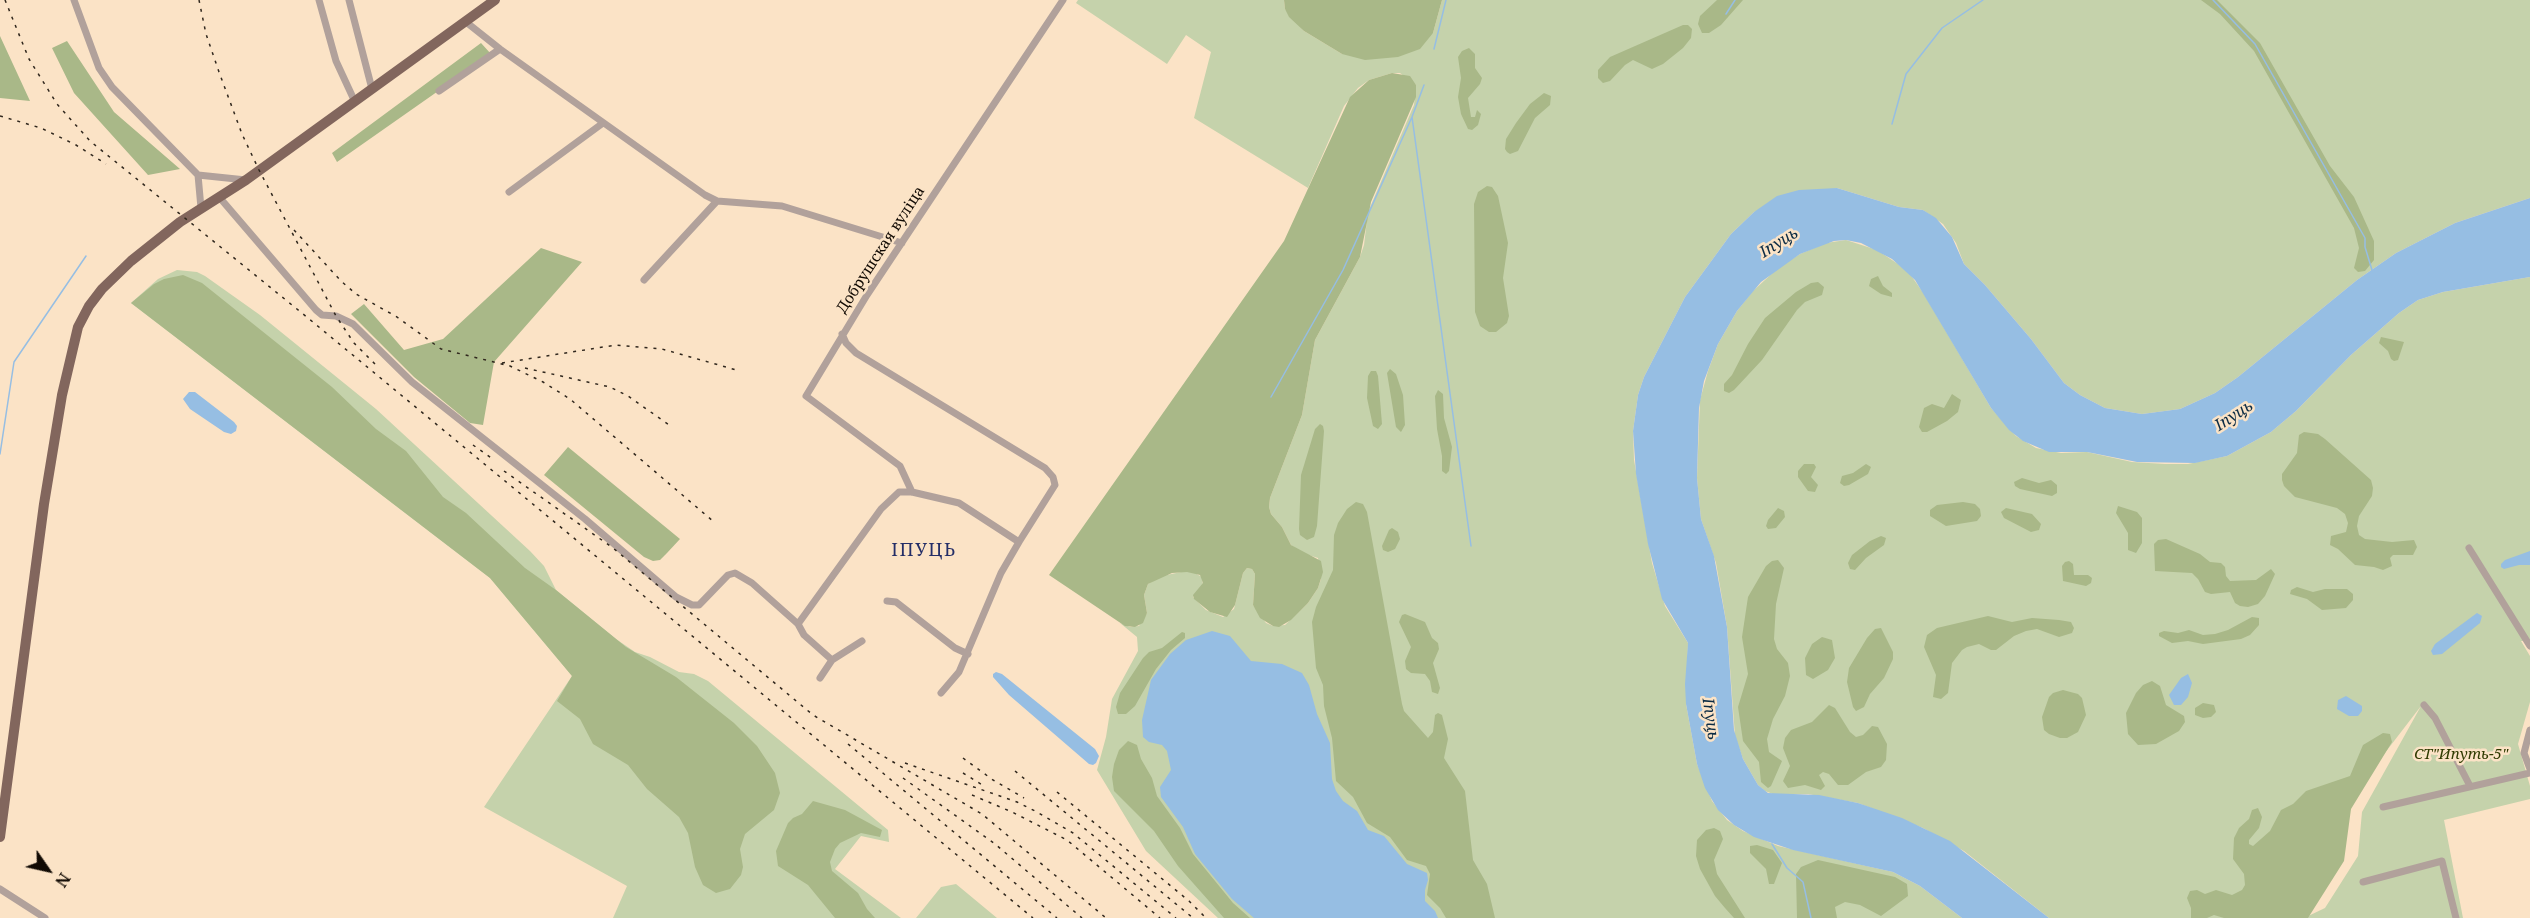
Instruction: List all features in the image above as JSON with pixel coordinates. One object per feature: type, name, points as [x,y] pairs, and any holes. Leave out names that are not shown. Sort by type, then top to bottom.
[{"type":"main road","points":[[0,837],[46,493],[62,395],[78,327],[89,306],[115,275],[157,240],[201,208],[246,180],[495,0]]},
{"type":"street","points":[[74,0],[99,68],[112,87],[198,175],[201,208]]},
{"type":"street","points":[[319,0],[336,61],[355,102]]},
{"type":"street","points":[[349,0],[372,89]]},
{"type":"street","name":"Добрушская вуліца","points":[[912,492],[900,466],[806,396],[842,334],[1063,0]]},
{"type":"street","points":[[466,21],[500,49],[705,195],[717,201],[782,206],[902,243]]},
{"type":"street","points":[[439,91],[500,49]]},
{"type":"street","points":[[509,192],[603,123]]},
{"type":"street","points":[[198,175],[246,180]]},
{"type":"street","points":[[220,198],[316,310],[322,315],[336,316],[353,324],[412,382],[585,519],[676,597],[692,605],[699,605],[728,575],[735,573],[752,583],[798,624],[804,635],[832,660]]},
{"type":"street","points":[[644,280],[717,201]]},
{"type":"street","points":[[842,334],[846,344],[856,353],[1012,446],[1045,468],[1053,477],[1055,485],[1001,573],[959,672],[940,693]]},
{"type":"street","points":[[798,624],[887,502],[899,492],[912,492],[959,503],[1019,543]]},
{"type":"street","points":[[2469,548],[2530,646]]},
{"type":"street","points":[[887,601],[896,602],[955,648],[968,654]]},
{"type":"street","points":[[820,678],[832,660],[862,641]]},
{"type":"street","points":[[2424,705],[2435,718],[2470,786]]},
{"type":"street","points":[[2383,807],[2530,771],[2524,753],[2530,730]]},
{"type":"street","points":[[2363,882],[2442,861],[2456,918]]},
{"type":"street","points":[[0,889],[45,918]]},
{"type":"green space","points":[[1078,0],[1284,0],[1285,9],[1304,31],[1342,54],[1433,33],[1442,0],[2530,0],[2530,198],[2455,223],[2396,253],[2357,280],[2238,377],[2215,393],[2180,409],[2142,414],[2105,408],[2080,395],[2064,383],[2031,339],[1964,264],[1956,243],[1943,224],[1923,210],[1899,207],[1837,188],[1754,212],[1731,234],[1685,297],[1644,377],[1638,395],[1633,431],[1634,460],[1652,563],[1665,606],[1688,643],[1686,704],[1697,764],[1712,801],[1727,820],[1743,831],[1778,846],[1893,872],[1920,886],[1962,918],[1218,918],[1146,851],[1097,770],[1106,737],[1112,699],[1138,651],[1137,637],[1120,623],[1130,627],[1139,626],[1147,613],[1144,595],[1148,584],[1162,576],[1181,572],[1193,572],[1202,577],[1203,585],[1193,597],[1206,610],[1223,617],[1234,609],[1243,573],[1247,568],[1252,569],[1255,574],[1253,605],[1266,623],[1273,626],[1285,625],[1308,603],[1318,588],[1321,579],[1318,558],[1302,553],[1291,545],[1282,527],[1271,514],[1270,498],[1302,415],[1315,340],[1360,257],[1364,245],[1368,212],[1414,105],[1416,85],[1400,73],[1392,73],[1369,80],[1358,88],[1344,106],[1308,188],[1194,118],[1211,52],[1186,35],[1167,64],[1076,3]]},
{"type":"green space","points":[[1284,0],[1442,0],[1433,33],[1420,49],[1398,57],[1365,60],[1342,54],[1304,31],[1289,17]]},
{"type":"green space","points":[[1717,0],[1743,0],[1721,25],[1709,33],[1702,33],[1698,24],[1700,16]]},
{"type":"green space","points":[[2201,0],[2217,0],[2260,43],[2330,166],[2354,197],[2374,241],[2374,260],[2365,271],[2358,272],[2354,268],[2359,248],[2354,228],[2254,51],[2220,14]]},
{"type":"green space","points":[[1683,25],[1688,25],[1692,29],[1691,38],[1683,48],[1663,64],[1652,69],[1633,60],[1610,81],[1603,83],[1598,78],[1598,70],[1610,57]]},
{"type":"green space","points":[[0,36],[30,101],[0,98]]},
{"type":"green space","points":[[67,41],[114,112],[180,169],[148,175],[74,93],[52,48]]},
{"type":"green space","points":[[481,43],[491,54],[337,162],[332,153]]},
{"type":"green space","points":[[1469,48],[1475,54],[1475,68],[1482,78],[1480,84],[1468,98],[1471,117],[1475,117],[1477,110],[1481,114],[1478,125],[1472,130],[1468,129],[1461,114],[1458,97],[1461,78],[1458,57],[1462,51]]},
{"type":"green space","points":[[1392,73],[1410,76],[1416,85],[1416,97],[1371,202],[1360,257],[1315,340],[1302,415],[1270,498],[1271,514],[1282,527],[1291,545],[1321,561],[1323,572],[1318,588],[1308,603],[1291,620],[1279,627],[1260,618],[1253,605],[1255,574],[1252,569],[1247,568],[1243,573],[1235,605],[1227,617],[1210,612],[1194,599],[1193,595],[1203,583],[1200,575],[1187,572],[1172,573],[1148,584],[1144,595],[1147,613],[1143,623],[1135,627],[1125,626],[1049,575],[1284,241],[1350,97],[1369,80]]},
{"type":"green space","points":[[1544,93],[1551,96],[1550,105],[1535,118],[1518,151],[1510,154],[1505,149],[1506,139],[1530,104]]},
{"type":"green space","points":[[1487,186],[1492,187],[1498,196],[1508,243],[1503,278],[1509,316],[1507,323],[1496,332],[1489,332],[1480,326],[1475,312],[1474,204],[1478,192]]},
{"type":"green space","name":"СТ\"Ипуть-5\"","points":[[1846,240],[1877,250],[1910,274],[1991,408],[2016,436],[2036,448],[2061,453],[2087,452],[2132,462],[2165,464],[2188,464],[2227,456],[2271,432],[2296,411],[2351,355],[2399,313],[2418,300],[2443,292],[2530,277],[2530,641],[2521,641],[2530,656],[2530,702],[2518,744],[2530,786],[2530,799],[2444,820],[2463,918],[2304,918],[2325,908],[2358,856],[2362,812],[2421,706],[2258,918],[2049,918],[1964,851],[1923,828],[1858,803],[1808,794],[1773,794],[1758,785],[1743,759],[1735,736],[1727,627],[1716,563],[1701,519],[1697,478],[1700,400],[1718,344],[1737,311],[1753,291],[1778,268],[1800,254],[1826,243]]},
{"type":"green space","points":[[541,248],[582,262],[494,362],[483,425],[470,423],[414,377],[351,314],[364,304],[404,350],[443,339]]},
{"type":"green space","points":[[177,270],[197,272],[205,276],[260,315],[376,409],[530,551],[544,566],[556,590],[616,639],[635,652],[679,672],[694,674],[708,681],[888,830],[889,842],[861,836],[835,869],[901,918],[613,918],[627,886],[484,807],[572,676],[490,578],[131,303],[158,279]]},
{"type":"green space","points":[[183,275],[202,283],[332,387],[376,429],[406,451],[443,497],[466,513],[525,568],[626,647],[676,677],[734,723],[757,746],[775,773],[780,793],[774,810],[745,834],[740,849],[743,867],[741,875],[730,889],[716,893],[703,885],[695,867],[688,833],[679,817],[647,789],[628,765],[593,744],[580,719],[557,701],[572,676],[490,578],[131,303],[154,284],[164,279]]},
{"type":"green space","points":[[1878,276],[1883,286],[1892,293],[1892,297],[1881,294],[1869,286],[1871,279]]},
{"type":"green space","points":[[1818,282],[1824,287],[1822,295],[1805,302],[1762,360],[1734,390],[1729,393],[1724,391],[1724,384],[1732,375],[1765,318],[1796,292],[1811,283]]},
{"type":"green space","points":[[2381,337],[2404,342],[2398,360],[2391,359],[2388,351],[2379,343]]},
{"type":"green space","points":[[1390,369],[1396,374],[1403,395],[1405,425],[1401,432],[1396,427],[1387,373]]},
{"type":"green space","points":[[1371,371],[1376,371],[1378,376],[1382,424],[1378,429],[1373,426],[1367,398],[1368,376]]},
{"type":"green space","points":[[1438,390],[1443,394],[1444,418],[1452,447],[1449,471],[1446,474],[1442,471],[1437,429],[1435,396]]},
{"type":"green space","points":[[1952,394],[1961,400],[1958,412],[1947,421],[1927,432],[1922,432],[1919,427],[1924,408],[1932,404],[1944,408]]},
{"type":"green space","points":[[1320,424],[1324,431],[1317,526],[1314,537],[1307,540],[1300,535],[1299,529],[1301,475],[1315,429]]},
{"type":"green space","points":[[2304,432],[2318,434],[2325,439],[2371,480],[2372,496],[2359,516],[2357,526],[2359,535],[2365,539],[2392,542],[2414,540],[2417,547],[2413,555],[2393,555],[2390,558],[2392,566],[2383,570],[2355,565],[2338,549],[2330,545],[2331,536],[2346,532],[2348,523],[2345,514],[2337,508],[2295,497],[2284,486],[2282,480],[2282,474],[2297,453],[2299,435]]},
{"type":"green space","points":[[568,447],[680,539],[660,560],[653,561],[644,557],[544,475]]},
{"type":"green space","points":[[1804,464],[1814,464],[1816,467],[1811,477],[1818,485],[1815,492],[1808,491],[1798,477],[1798,471]]},
{"type":"green space","points":[[1866,464],[1871,467],[1868,474],[1849,485],[1844,486],[1840,483],[1842,476],[1853,473]]},
{"type":"green space","points":[[2022,478],[2039,483],[2051,480],[2057,485],[2057,493],[2052,496],[2020,489],[2015,486],[2014,482]]},
{"type":"green space","points":[[1356,502],[1363,504],[1367,512],[1404,711],[1428,738],[1433,732],[1435,715],[1438,713],[1442,715],[1448,739],[1444,758],[1465,791],[1473,860],[1487,884],[1495,918],[1446,918],[1427,895],[1430,874],[1426,866],[1407,860],[1390,837],[1367,823],[1353,797],[1336,781],[1332,738],[1324,706],[1323,685],[1316,668],[1312,622],[1316,607],[1333,570],[1334,535],[1338,523],[1347,509]]},
{"type":"green space","points":[[1963,502],[1975,504],[1980,509],[1981,516],[1977,521],[1946,526],[1930,516],[1930,510],[1937,505]]},
{"type":"green space","points":[[2118,506],[2137,512],[2142,518],[2142,543],[2136,553],[2128,550],[2128,533],[2116,513]]},
{"type":"green space","points":[[1778,508],[1784,511],[1785,517],[1776,528],[1768,529],[1766,526],[1768,520]]},
{"type":"green space","points":[[2006,508],[2032,514],[2041,524],[2039,530],[2031,532],[2004,518],[2001,512]]},
{"type":"green space","points":[[1392,528],[1398,532],[1400,539],[1395,549],[1388,552],[1383,550],[1382,546]]},
{"type":"green space","points":[[1881,536],[1886,538],[1884,545],[1866,558],[1855,570],[1850,569],[1848,563],[1852,555],[1870,541]]},
{"type":"green space","points":[[2166,539],[2200,554],[2210,562],[2221,563],[2230,581],[2256,580],[2271,569],[2275,574],[2265,596],[2258,604],[2248,607],[2240,606],[2235,603],[2230,592],[2211,594],[2205,592],[2192,573],[2155,571],[2154,544],[2158,540]]},
{"type":"green space","points":[[1778,560],[1784,568],[1776,604],[1774,639],[1777,649],[1788,663],[1790,676],[1785,696],[1773,719],[1767,739],[1769,752],[1782,761],[1768,788],[1761,782],[1759,762],[1743,741],[1738,707],[1748,674],[1742,637],[1748,597],[1766,566]]},
{"type":"green space","points":[[2069,561],[2073,564],[2074,575],[2088,575],[2092,578],[2091,583],[2086,586],[2063,581],[2062,566]]},
{"type":"green space","points":[[2297,587],[2313,592],[2325,589],[2347,589],[2353,594],[2353,600],[2346,608],[2322,610],[2307,599],[2290,594],[2291,590]]},
{"type":"green space","points":[[1405,614],[1425,622],[1432,638],[1438,643],[1439,649],[1433,663],[1440,688],[1438,694],[1432,692],[1430,681],[1425,674],[1411,673],[1406,669],[1405,661],[1411,647],[1399,622]]},
{"type":"green space","points":[[1988,616],[2012,622],[2032,618],[2059,620],[2071,622],[2074,628],[2072,633],[2059,637],[2037,629],[2026,631],[2014,636],[1996,650],[1979,644],[1967,647],[1952,663],[1948,693],[1941,699],[1933,697],[1936,675],[1924,647],[1927,635],[1937,628]]},
{"type":"green space","points":[[2252,617],[2259,618],[2259,625],[2250,635],[2241,639],[2203,644],[2188,641],[2172,643],[2159,636],[2159,633],[2164,631],[2178,633],[2189,630],[2203,635],[2215,634]]},
{"type":"green space","points":[[1881,628],[1893,652],[1893,659],[1884,678],[1870,694],[1864,707],[1856,711],[1847,682],[1849,668],[1867,638],[1875,629]]},
{"type":"green space","points":[[1182,632],[1185,633],[1185,638],[1171,650],[1156,669],[1135,706],[1126,714],[1118,714],[1116,707],[1120,693],[1143,658],[1149,652],[1162,648]]},
{"type":"green space","points":[[1822,637],[1832,640],[1835,658],[1828,670],[1813,679],[1806,675],[1805,658],[1812,644]]},
{"type":"green space","points":[[2152,681],[2160,686],[2166,705],[2184,716],[2185,722],[2179,731],[2156,744],[2138,745],[2128,734],[2126,713],[2136,693],[2143,685]]},
{"type":"green space","points":[[2063,690],[2078,694],[2082,698],[2086,715],[2078,732],[2067,738],[2060,738],[2044,730],[2042,717],[2049,697]]},
{"type":"green space","points":[[2203,703],[2214,705],[2216,712],[2211,717],[2203,718],[2195,715],[2195,708]]},
{"type":"green space","points":[[1829,705],[1835,708],[1850,732],[1856,737],[1863,735],[1872,726],[1878,727],[1887,744],[1886,760],[1881,767],[1866,772],[1848,785],[1838,785],[1829,774],[1823,772],[1819,775],[1825,786],[1821,790],[1805,785],[1788,788],[1783,781],[1790,766],[1783,748],[1785,738],[1791,730],[1812,722]]},
{"type":"green space","points":[[2383,733],[2390,734],[2392,742],[2351,809],[2344,861],[2308,918],[2224,918],[2214,915],[2207,918],[2191,918],[2191,908],[2187,898],[2190,891],[2197,890],[2205,894],[2216,890],[2232,895],[2242,890],[2245,885],[2244,874],[2233,859],[2234,838],[2239,828],[2249,819],[2252,810],[2258,808],[2262,817],[2259,828],[2249,840],[2249,844],[2253,846],[2270,831],[2281,810],[2293,804],[2306,791],[2350,776],[2363,745]]},
{"type":"green space","points":[[1128,741],[1137,745],[1141,759],[1152,778],[1157,796],[1180,828],[1193,854],[1233,903],[1250,918],[1224,918],[1178,866],[1154,831],[1114,791],[1112,777],[1114,764],[1119,750]]},
{"type":"green space","points":[[813,801],[845,810],[882,830],[880,837],[861,833],[840,843],[830,862],[832,871],[858,893],[875,918],[835,918],[808,885],[778,866],[776,851],[788,823],[802,814]]},
{"type":"green space","points":[[1714,828],[1720,831],[1723,839],[1714,860],[1717,874],[1745,918],[1734,918],[1715,896],[1700,869],[1696,856],[1697,840],[1706,830]]},
{"type":"green space","points":[[1757,845],[1773,850],[1782,863],[1774,884],[1769,884],[1766,869],[1750,853],[1750,846]]},
{"type":"green space","points":[[1818,860],[1895,877],[1907,884],[1908,896],[1881,916],[1860,905],[1845,902],[1835,907],[1837,918],[1797,918],[1796,874],[1801,867]]},
{"type":"green space","points":[[956,884],[997,918],[916,918],[941,887]]},
{"type":"water","name":"Іпуць","points":[[1837,188],[1899,207],[1923,210],[1936,218],[1952,237],[1964,264],[2031,339],[2064,383],[2080,395],[2105,408],[2142,414],[2180,409],[2215,393],[2238,377],[2357,280],[2396,253],[2455,223],[2530,198],[2530,277],[2443,292],[2418,300],[2399,313],[2351,355],[2296,411],[2271,432],[2227,456],[2195,463],[2137,462],[2087,452],[2049,452],[2023,441],[2009,430],[1991,408],[1915,280],[1892,259],[1861,243],[1846,240],[1834,241],[1800,254],[1761,282],[1737,311],[1718,344],[1704,381],[1699,408],[1697,478],[1701,519],[1714,556],[1727,627],[1734,730],[1743,759],[1758,785],[1768,793],[1819,795],[1858,803],[1902,818],[1950,841],[2049,918],[1962,918],[1920,886],[1893,872],[1793,850],[1754,837],[1734,825],[1718,810],[1705,788],[1697,764],[1686,704],[1688,643],[1662,599],[1648,544],[1636,474],[1633,431],[1638,395],[1644,377],[1685,297],[1731,234],[1754,212],[1777,196],[1799,190]]},
{"type":"water","points":[[189,392],[195,392],[234,422],[237,426],[236,431],[231,434],[224,432],[190,409],[183,399]]},
{"type":"water","points":[[2530,551],[2530,565],[2504,569],[2501,567],[2505,560]]},
{"type":"water","points":[[2477,613],[2482,616],[2480,623],[2442,654],[2433,655],[2431,651],[2435,644]]},
{"type":"water","points":[[1212,631],[1230,636],[1251,661],[1282,664],[1302,673],[1309,685],[1317,714],[1330,743],[1332,779],[1336,791],[1343,801],[1357,811],[1368,830],[1384,836],[1407,864],[1427,873],[1425,901],[1435,911],[1438,918],[1254,918],[1232,899],[1195,854],[1183,827],[1161,797],[1160,787],[1171,770],[1167,751],[1162,745],[1149,742],[1143,737],[1142,720],[1151,680],[1170,654],[1186,640]]},
{"type":"water","points":[[996,672],[1002,674],[1095,749],[1099,756],[1096,763],[1089,764],[1009,695],[993,677]]},
{"type":"water","points":[[2188,674],[2192,683],[2188,697],[2181,705],[2174,705],[2169,695],[2181,678]]},
{"type":"water","points":[[2346,696],[2362,706],[2362,711],[2358,716],[2349,716],[2337,709],[2338,700]]},
{"type":"waterway","points":[[1434,49],[1446,0]]},
{"type":"waterway","points":[[1726,14],[1735,0]]},
{"type":"waterway","points":[[1892,124],[1906,74],[1942,28],[1983,0]]},
{"type":"waterway","points":[[2213,0],[2255,44],[2365,238],[2365,247],[2372,270]]},
{"type":"waterway","points":[[1271,397],[1343,270],[1412,117],[1424,85]]},
{"type":"waterway","points":[[1412,117],[1471,546]]},
{"type":"waterway","points":[[0,454],[14,362],[86,256]]},
{"type":"waterway","points":[[1772,844],[1787,868],[1803,882],[1811,918]]},
{"type":"railway","points":[[5,0],[29,59],[57,104],[90,141],[308,318],[1033,918]]},
{"type":"railway","points":[[199,0],[206,34],[219,72],[242,134],[259,170],[336,316],[354,343],[379,368]]},
{"type":"railway","points":[[0,116],[41,128],[76,145],[106,164]]},
{"type":"railway","points":[[294,230],[356,294],[397,317],[441,349],[510,366],[543,382],[570,399],[714,522]]},
{"type":"railway","points":[[502,363],[616,345],[662,349],[740,371]]},
{"type":"railway","points":[[525,368],[610,387],[628,396],[672,427]]},
{"type":"railway","points":[[473,445],[494,460]]},
{"type":"railway","points":[[504,471],[613,548],[813,715],[982,814],[1106,918]]},
{"type":"railway","points":[[848,744],[1057,918]]},
{"type":"railway","points":[[963,758],[993,780],[1024,798]]},
{"type":"railway","points":[[905,763],[1017,802],[1037,812],[1073,833],[1176,918]]},
{"type":"railway","points":[[1015,771],[1193,918]]},
{"type":"railway","points":[[963,773],[984,786]]},
{"type":"railway","points":[[903,778],[995,844],[1082,918]]},
{"type":"railway","points":[[1057,792],[1189,901],[1206,918]]},
{"type":"railway","points":[[972,795],[1067,840],[1160,918]]},
{"type":"district","name":"ІПУЦЬ","points":[[924,551]]}]
